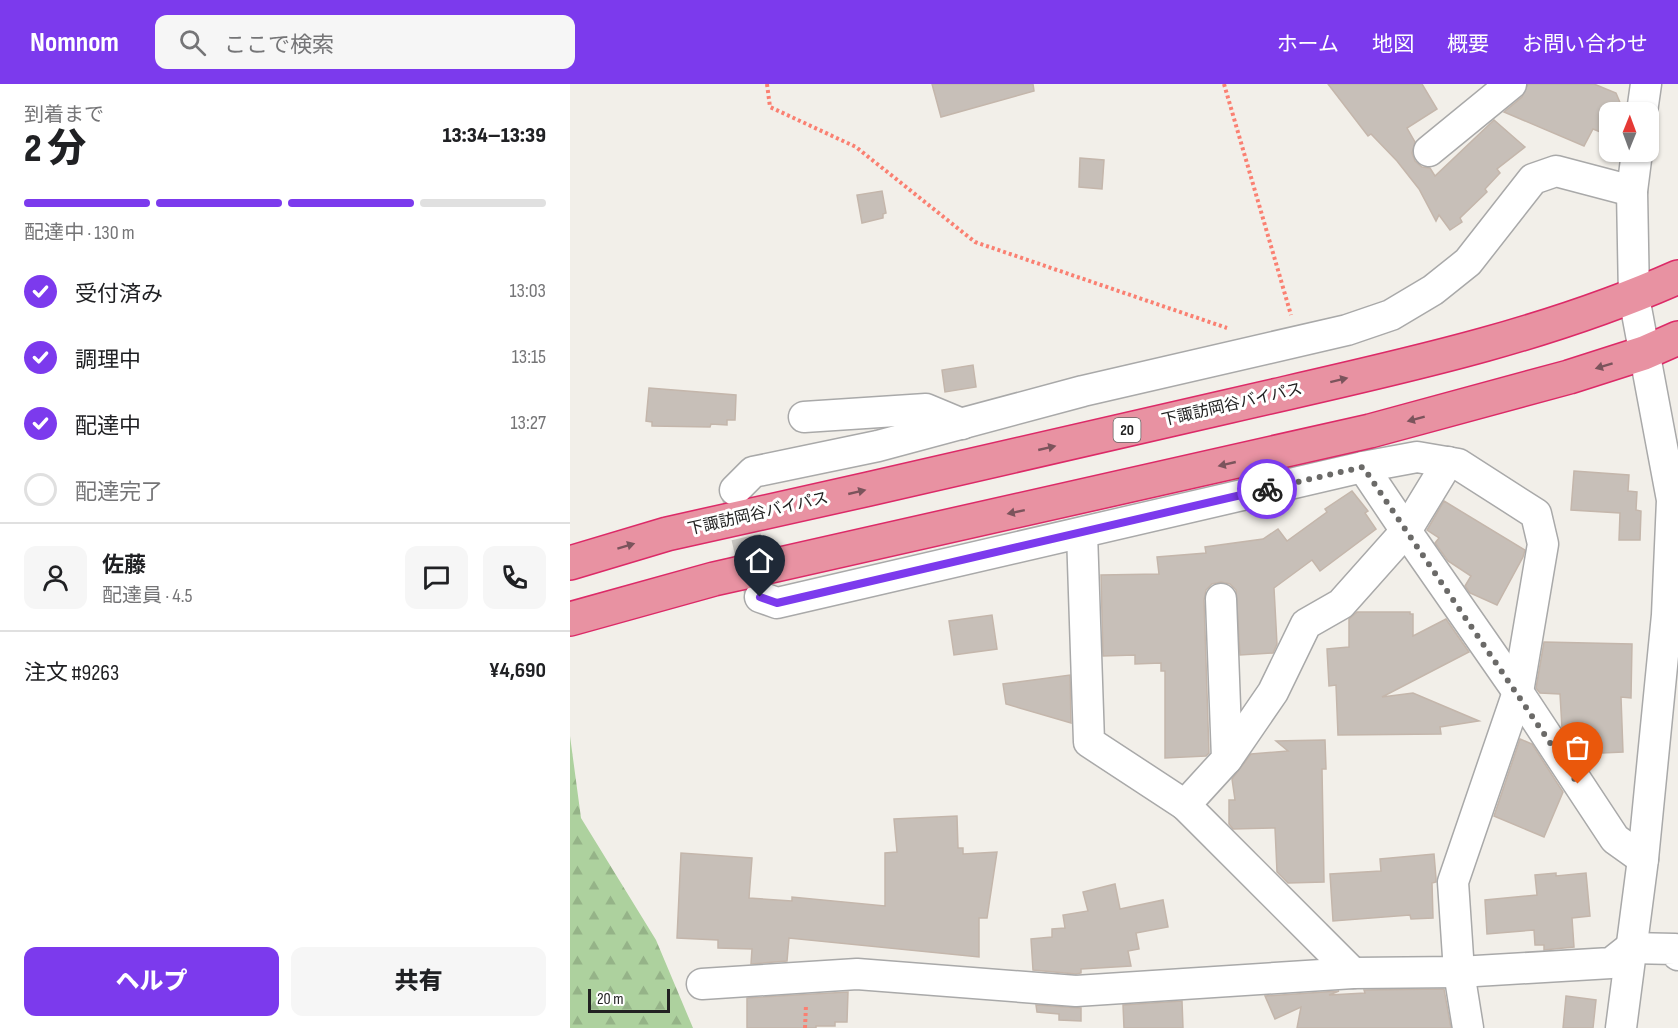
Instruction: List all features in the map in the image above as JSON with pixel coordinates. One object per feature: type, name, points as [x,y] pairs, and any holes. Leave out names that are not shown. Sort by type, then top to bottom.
[{"type":"highway","name":"下諏訪岡谷バイパス","points":[[570,563],[667,534],[1297,390],[1545,329],[1634,297],[1678,277]]},
{"type":"highway","points":[[570,620],[714,579],[1370,431],[1644,353],[1678,338]]},
{"type":"street","points":[[1429,151],[1511,84]]},
{"type":"street","points":[[1621,1028],[1643,859],[1667,615],[1672,500],[1634,297],[1632,191],[1636,162]]},
{"type":"street","points":[[735,490],[753,472],[878,446],[1296,333],[1347,330],[1391,315],[1433,290],[1468,262],[1533,179],[1556,171],[1632,191]]},
{"type":"street","points":[[804,417],[926,409],[962,424]]},
{"type":"street","points":[[760,597],[777,603],[1363,467],[1417,458],[1458,464],[1536,514],[1544,544],[1518,692],[1453,882],[1459,972],[1468,1028]]},
{"type":"street","points":[[1185,805],[1227,759],[1273,692],[1306,624],[1341,604],[1406,531],[1448,462]]},
{"type":"street","points":[[1363,467],[1518,692],[1615,839],[1643,859]]},
{"type":"street","points":[[1082,533],[1089,742],[1185,805],[1353,973]]},
{"type":"street","points":[[1221,599],[1227,759]]},
{"type":"street","points":[[702,984],[857,974],[1076,991],[1353,973],[1459,972],[1611,963],[1630,948],[1676,949],[1678,955]]},
{"type":"path","points":[[767,84],[770,107],[856,147],[975,242],[1226,328],[1237,327]]},
{"type":"path","points":[[1224,84],[1296,333]]},
{"type":"green space","points":[[570,736],[581,818],[656,940],[693,1028],[570,1028]]},
{"type":"building","points":[[932,84],[1033,84],[1034,91],[941,117]]},
{"type":"building","points":[[1328,84],[1422,84],[1437,109],[1407,128],[1415,142],[1412,153],[1415,161],[1422,167],[1430,168],[1435,176],[1494,120],[1525,147],[1497,169],[1500,173],[1485,189],[1487,192],[1460,218],[1462,222],[1450,230],[1439,215],[1436,221],[1419,189],[1397,161],[1371,134],[1368,136]]},
{"type":"building","points":[[1528,84],[1594,84],[1616,93],[1620,102],[1599,102],[1599,131],[1593,129],[1584,146],[1504,112],[1522,97]]},
{"type":"building","points":[[1080,158],[1104,160],[1102,189],[1079,187]]},
{"type":"building","points":[[882,191],[886,213],[883,214],[883,218],[862,223],[857,195]]},
{"type":"building","points":[[973,365],[976,387],[945,392],[942,370]]},
{"type":"building","points":[[649,388],[736,395],[735,420],[727,420],[727,425],[711,424],[710,427],[652,426],[652,422],[646,421]]},
{"type":"building","points":[[1574,471],[1629,475],[1628,491],[1637,492],[1636,510],[1641,511],[1640,540],[1619,540],[1620,513],[1571,510]]},
{"type":"building","points":[[1352,491],[1368,511],[1365,513],[1376,529],[1320,571],[1312,560],[1274,588],[1277,644],[1273,653],[1240,655],[1236,590],[1230,584],[1221,582],[1212,584],[1206,590],[1204,600],[1209,753],[1206,756],[1165,758],[1165,671],[1161,671],[1161,663],[1135,664],[1135,655],[1103,656],[1101,575],[1159,574],[1157,557],[1206,553],[1205,547],[1263,539],[1278,529],[1287,541],[1327,512],[1325,509]]},
{"type":"building","points":[[1444,501],[1525,550],[1497,605],[1470,593],[1465,586],[1471,576],[1448,561],[1435,543],[1439,538],[1427,530]]},
{"type":"building","points":[[1357,612],[1410,612],[1413,614],[1413,636],[1446,619],[1469,652],[1382,697],[1413,693],[1479,721],[1440,727],[1441,734],[1338,735],[1336,685],[1329,686],[1327,649],[1349,647],[1349,619]]},
{"type":"building","points":[[992,615],[997,649],[954,655],[949,621]]},
{"type":"building","points":[[1544,642],[1632,644],[1631,698],[1621,697],[1623,752],[1580,754],[1562,728],[1560,694],[1540,693],[1536,688]]},
{"type":"building","points":[[1070,675],[1071,723],[1006,704],[1003,684]]},
{"type":"building","points":[[1520,739],[1532,744],[1563,792],[1544,837],[1494,816]]},
{"type":"building","points":[[1325,740],[1326,769],[1322,769],[1324,882],[1288,883],[1277,872],[1275,828],[1233,829],[1229,824],[1229,800],[1235,800],[1232,779],[1251,754],[1288,751],[1276,741]]},
{"type":"building","points":[[957,816],[958,848],[963,848],[963,854],[997,852],[987,918],[979,918],[979,957],[789,938],[787,961],[751,964],[752,949],[718,948],[718,940],[677,938],[681,853],[752,858],[749,898],[792,901],[792,897],[885,906],[885,853],[897,852],[894,819]]},
{"type":"building","points":[[1434,854],[1436,882],[1432,883],[1433,918],[1411,919],[1410,915],[1333,921],[1330,874],[1381,871],[1380,859]]},
{"type":"building","points":[[1556,873],[1556,876],[1586,873],[1590,916],[1572,918],[1574,947],[1544,950],[1544,945],[1535,945],[1534,930],[1487,934],[1485,900],[1537,895],[1535,875]]},
{"type":"building","points":[[1115,884],[1120,909],[1163,900],[1168,927],[1136,933],[1139,949],[1128,951],[1131,966],[1081,969],[1081,973],[1076,974],[1033,970],[1031,939],[1052,937],[1052,929],[1065,928],[1063,915],[1088,911],[1083,892]]},
{"type":"building","points":[[1444,989],[1451,1028],[1297,1028],[1301,1007],[1275,1019],[1265,996],[1339,991],[1329,995],[1365,993],[1364,990]]},
{"type":"building","points":[[848,992],[847,1022],[835,1022],[835,1026],[816,1026],[816,1028],[747,1028],[747,998]]},
{"type":"building","points":[[1566,996],[1596,1000],[1593,1028],[1563,1028]]},
{"type":"building","points":[[1182,1001],[1183,1028],[1124,1028],[1123,1005]]},
{"type":"building","points":[[1036,1005],[1081,1008],[1081,1021],[1059,1020],[1059,1014],[1037,1012]]},
{"type":"tunnel","points":[[736,493],[759,592]]},
{"type":"way so far","points":[[1267,489],[1363,467],[1518,692],[1578,784]]},
{"type":"route","points":[[760,597],[777,603],[1267,489]]}]
